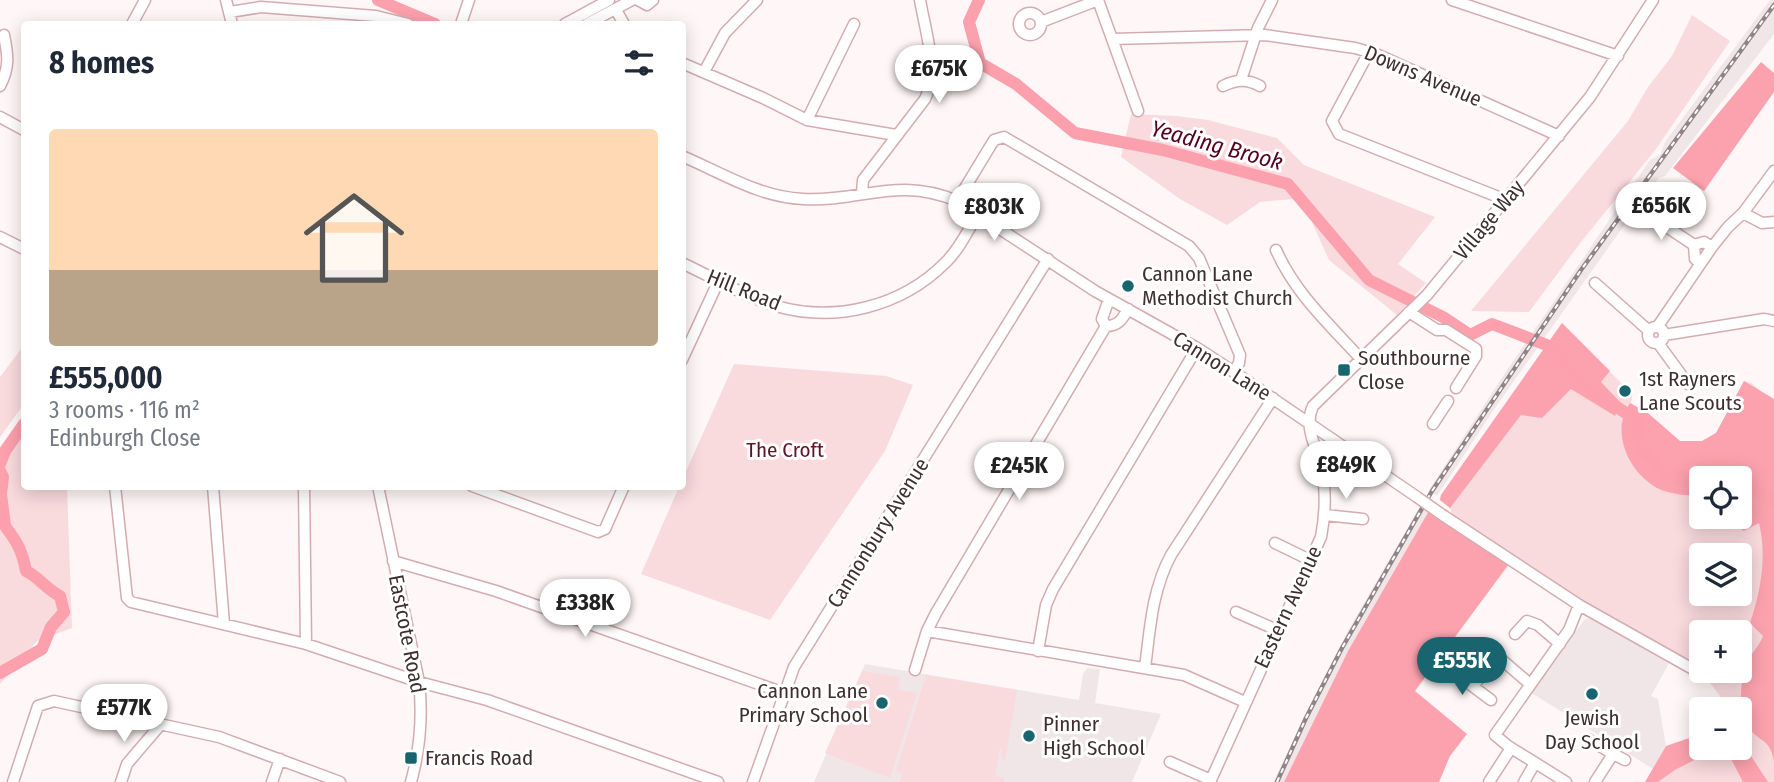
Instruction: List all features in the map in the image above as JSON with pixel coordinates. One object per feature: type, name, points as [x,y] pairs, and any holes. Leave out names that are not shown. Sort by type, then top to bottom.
[{"type":"street","points":[[134,21],[145,0]]},
{"type":"street","points":[[226,0],[232,21]]},
{"type":"street","points":[[462,21],[469,0]]},
{"type":"street","points":[[570,21],[609,0]]},
{"type":"street","points":[[593,21],[632,0]]},
{"type":"street","points":[[638,0],[647,5],[653,0]]},
{"type":"street","points":[[704,72],[725,33],[757,0]]},
{"type":"street","points":[[862,193],[863,180],[925,99],[930,88],[930,55],[920,0]]},
{"type":"street","points":[[1041,22],[1098,0],[1138,111]]},
{"type":"street","points":[[1241,80],[1255,35],[1272,0]]},
{"type":"street","points":[[1452,0],[1618,56]]},
{"type":"street","name":"Village Way","points":[[1310,425],[1313,405],[1414,307],[1559,136],[1590,97],[1653,0]]},
{"type":"street","points":[[230,12],[261,7],[376,16],[396,21]]},
{"type":"street","points":[[616,10],[619,21]]},
{"type":"street","points":[[324,21],[325,12]]},
{"type":"street","points":[[807,120],[854,24]]},
{"type":"street","points":[[0,86],[9,61],[4,35]]},
{"type":"street","name":"Downs Avenue","points":[[1112,39],[1255,35],[1330,44],[1369,52],[1559,136]]},
{"type":"street","points":[[1369,52],[1332,121],[1339,134],[1506,200]]},
{"type":"street","points":[[686,65],[807,120],[896,135]]},
{"type":"street","points":[[1223,86],[1241,80],[1260,86]]},
{"type":"street","points":[[0,117],[21,128]]},
{"type":"street","points":[[957,201],[994,140],[1004,137],[1189,246],[1199,258],[1240,355],[1234,372]]},
{"type":"street","name":"Cannon Lane","points":[[686,158],[753,189],[783,197],[806,199],[901,188],[940,194],[957,201],[1109,299],[1234,372],[1579,606],[1689,667]]},
{"type":"street","points":[[1657,334],[1712,247],[1743,213],[1774,171]]},
{"type":"street","points":[[1646,212],[1694,246]]},
{"type":"street","points":[[1743,213],[1762,223],[1774,222]]},
{"type":"street","name":"Hill Road","points":[[686,266],[775,306],[815,313],[859,311],[890,301],[945,263],[978,214]]},
{"type":"street","points":[[0,237],[21,248]]},
{"type":"street","points":[[1694,246],[1704,242],[1712,247]]},
{"type":"street","points":[[1694,246],[1695,259],[1701,263]]},
{"type":"street","points":[[1276,250],[1287,274],[1300,292],[1360,358]]},
{"type":"street","name":"Cannonbury Avenue","points":[[753,782],[794,667],[1048,259]]},
{"type":"street","points":[[686,351],[719,280]]},
{"type":"street","points":[[1595,283],[1657,334],[1688,384]]},
{"type":"street","points":[[1105,326],[1102,318],[1109,299]]},
{"type":"street","points":[[1414,307],[1437,330],[1446,330],[1476,349],[1477,353],[1456,388]]},
{"type":"street","points":[[1105,326],[1115,326],[1128,309]]},
{"type":"street","points":[[1657,334],[1764,319],[1774,321]]},
{"type":"street","points":[[915,670],[927,631],[1105,326]]},
{"type":"street","points":[[1038,650],[1046,605],[1053,589],[1196,348]]},
{"type":"street","points":[[1145,668],[1155,594],[1161,573],[1272,398]]},
{"type":"street","points":[[1433,424],[1448,401]]},
{"type":"street","name":"Eastern Avenue","points":[[1210,781],[1321,537],[1325,515],[1323,472],[1310,425]]},
{"type":"street","points":[[115,490],[127,597],[131,602],[306,645],[419,682],[487,700],[718,782]]},
{"type":"street","points":[[213,490],[224,624]]},
{"type":"street","points":[[304,490],[306,645]]},
{"type":"street","name":"Eastcote Road","points":[[379,490],[410,628],[419,682],[420,739],[411,782]]},
{"type":"street","points":[[483,490],[598,532],[605,529],[623,490]]},
{"type":"street","points":[[1325,515],[1363,519]]},
{"type":"street","points":[[1275,543],[1312,561]]},
{"type":"street","points":[[393,561],[496,591],[784,693]]},
{"type":"street","points":[[1566,782],[1497,738],[1496,731],[1560,644],[1579,606]]},
{"type":"street","points":[[1236,612],[1277,630]]},
{"type":"street","points":[[1515,634],[1527,621],[1538,625],[1560,644]]},
{"type":"street","points":[[927,631],[1184,675],[1245,702]]},
{"type":"street","points":[[1473,685],[1495,659],[1502,660],[1530,684]]},
{"type":"street","points":[[1451,670],[1491,700]]},
{"type":"street","points":[[13,782],[38,706],[54,701],[219,737],[340,782]]},
{"type":"street","points":[[121,782],[127,764],[160,724]]},
{"type":"street","points":[[1588,738],[1625,760]]},
{"type":"street","points":[[1489,782],[1511,748]]},
{"type":"street","points":[[1595,782],[1613,754]]},
{"type":"street","points":[[272,782],[280,760]]},
{"type":"street","points":[[1170,762],[1210,781]]},
{"type":"street","points":[[1524,782],[1535,763]]},
{"type":"shaded area","points":[[1770,0],[1774,0],[1774,34],[1665,176],[1659,178],[1635,210],[1497,405],[1437,496],[1429,490],[1501,379],[1650,160],[1660,155],[1665,142]]},
{"type":"shaded area","points":[[1761,62],[1774,73],[1774,92],[1704,191],[1673,168]]},
{"type":"shaded area","points":[[1562,323],[1610,371],[1601,382],[1621,403],[1615,416],[1571,389],[1542,418],[1521,415],[1450,508],[1440,500],[1441,495]]},
{"type":"shaded area","points":[[1744,381],[1774,399],[1774,761],[1767,744],[1752,732],[1752,697],[1742,697],[1742,683],[1752,683],[1752,654],[1763,636],[1752,625],[1751,620],[1762,573],[1763,548],[1759,523],[1752,527],[1752,466],[1689,466],[1689,495],[1662,490],[1647,481],[1630,461],[1622,438],[1622,426],[1630,403],[1649,414],[1680,441],[1702,441],[1716,433]]},
{"type":"shaded area","points":[[1422,503],[1430,509],[1348,651],[1284,782],[1273,782],[1349,629]]},
{"type":"shaded area","points":[[1430,509],[1509,564],[1415,691],[1467,734],[1450,756],[1439,782],[1284,782],[1348,651]]},
{"type":"shaded area","name":"Jewish Day School","points":[[1594,618],[1669,663],[1651,696],[1658,699],[1666,746],[1653,769],[1530,692],[1585,619]]},
{"type":"shaded area","name":"Pinner High School","points":[[865,664],[1079,700],[1083,674],[1087,668],[1100,669],[1095,703],[1161,714],[1132,782],[814,782]]},
{"type":"shaded area","points":[[1689,738],[1689,760],[1695,760],[1658,782],[1645,782],[1666,746]]},
{"type":"shaded area","points":[[1752,757],[1768,782],[1743,782],[1732,760],[1752,760]]},
{"type":"green space","points":[[1692,15],[1730,41],[1656,149],[1529,312],[1471,311],[1628,121],[1648,87],[1672,56]]},
{"type":"green space","points":[[1131,114],[1208,120],[1277,138],[1304,165],[1435,217],[1398,264],[1426,283],[1397,315],[1329,260],[1311,220],[1293,199],[1260,202],[1227,225],[1180,199],[1121,157]]},
{"type":"green space","points":[[1562,323],[1621,383],[1633,391],[1631,403],[1649,414],[1680,441],[1702,441],[1716,433],[1744,381],[1751,383],[1774,402],[1774,782],[1658,782],[1695,760],[1752,760],[1752,697],[1721,697],[1710,683],[1752,683],[1752,620],[1689,620],[1689,662],[1576,598],[1453,517],[1450,508],[1440,500]]},
{"type":"green space","points":[[21,349],[21,408],[0,437],[0,377]]},
{"type":"green space","name":"The Croft","points":[[734,364],[886,376],[913,385],[885,451],[770,620],[641,574],[678,490],[686,490],[686,471]]},
{"type":"green space","points":[[21,426],[21,490],[67,490],[72,628],[37,641],[0,684],[0,453]]},
{"type":"green space","name":"Cannon Lane Primary School","points":[[862,671],[900,677],[898,690],[917,693],[890,778],[825,753]]},
{"type":"green space","points":[[926,675],[1017,690],[1005,760],[1001,759],[1000,748],[995,776],[1004,778],[1004,782],[900,782],[902,774],[896,771]]},
{"type":"waterway","points":[[378,0],[428,21]]},
{"type":"waterway","name":"Yeading Brook","points":[[979,0],[969,22],[980,63],[1016,84],[1075,133],[1163,150],[1288,184],[1369,280],[1443,317],[1470,335],[1492,324],[1552,347],[1594,392],[1635,419],[1642,450],[1666,473],[1689,478]]},
{"type":"waterway","points":[[0,464],[5,451],[21,428]]},
{"type":"waterway","points":[[0,471],[3,477],[1,494],[5,526],[23,557],[26,571],[60,596],[64,612],[51,627],[42,649],[0,673]]},
{"type":"waterway","name":"Yeading Brook","points":[[1752,487],[1774,503]]},
{"type":"railway","points":[[1277,782],[1342,648],[1432,491],[1581,270],[1774,5]]},
{"type":"place","name":"Cannon Lane Methodist Church","points":[[1128,286]]},
{"type":"place","name":"Southbourne Close","points":[[1344,370]]},
{"type":"place","name":"1st Rayners Lane Scouts","points":[[1625,391]]},
{"type":"place","name":"Jewish Day School","points":[[1592,694]]},
{"type":"place","name":"Cannon Lane Primary School","points":[[882,703]]},
{"type":"place","name":"Pinner High School","points":[[1029,736]]},
{"type":"place","name":"Francis Road","points":[[411,758]]}]
